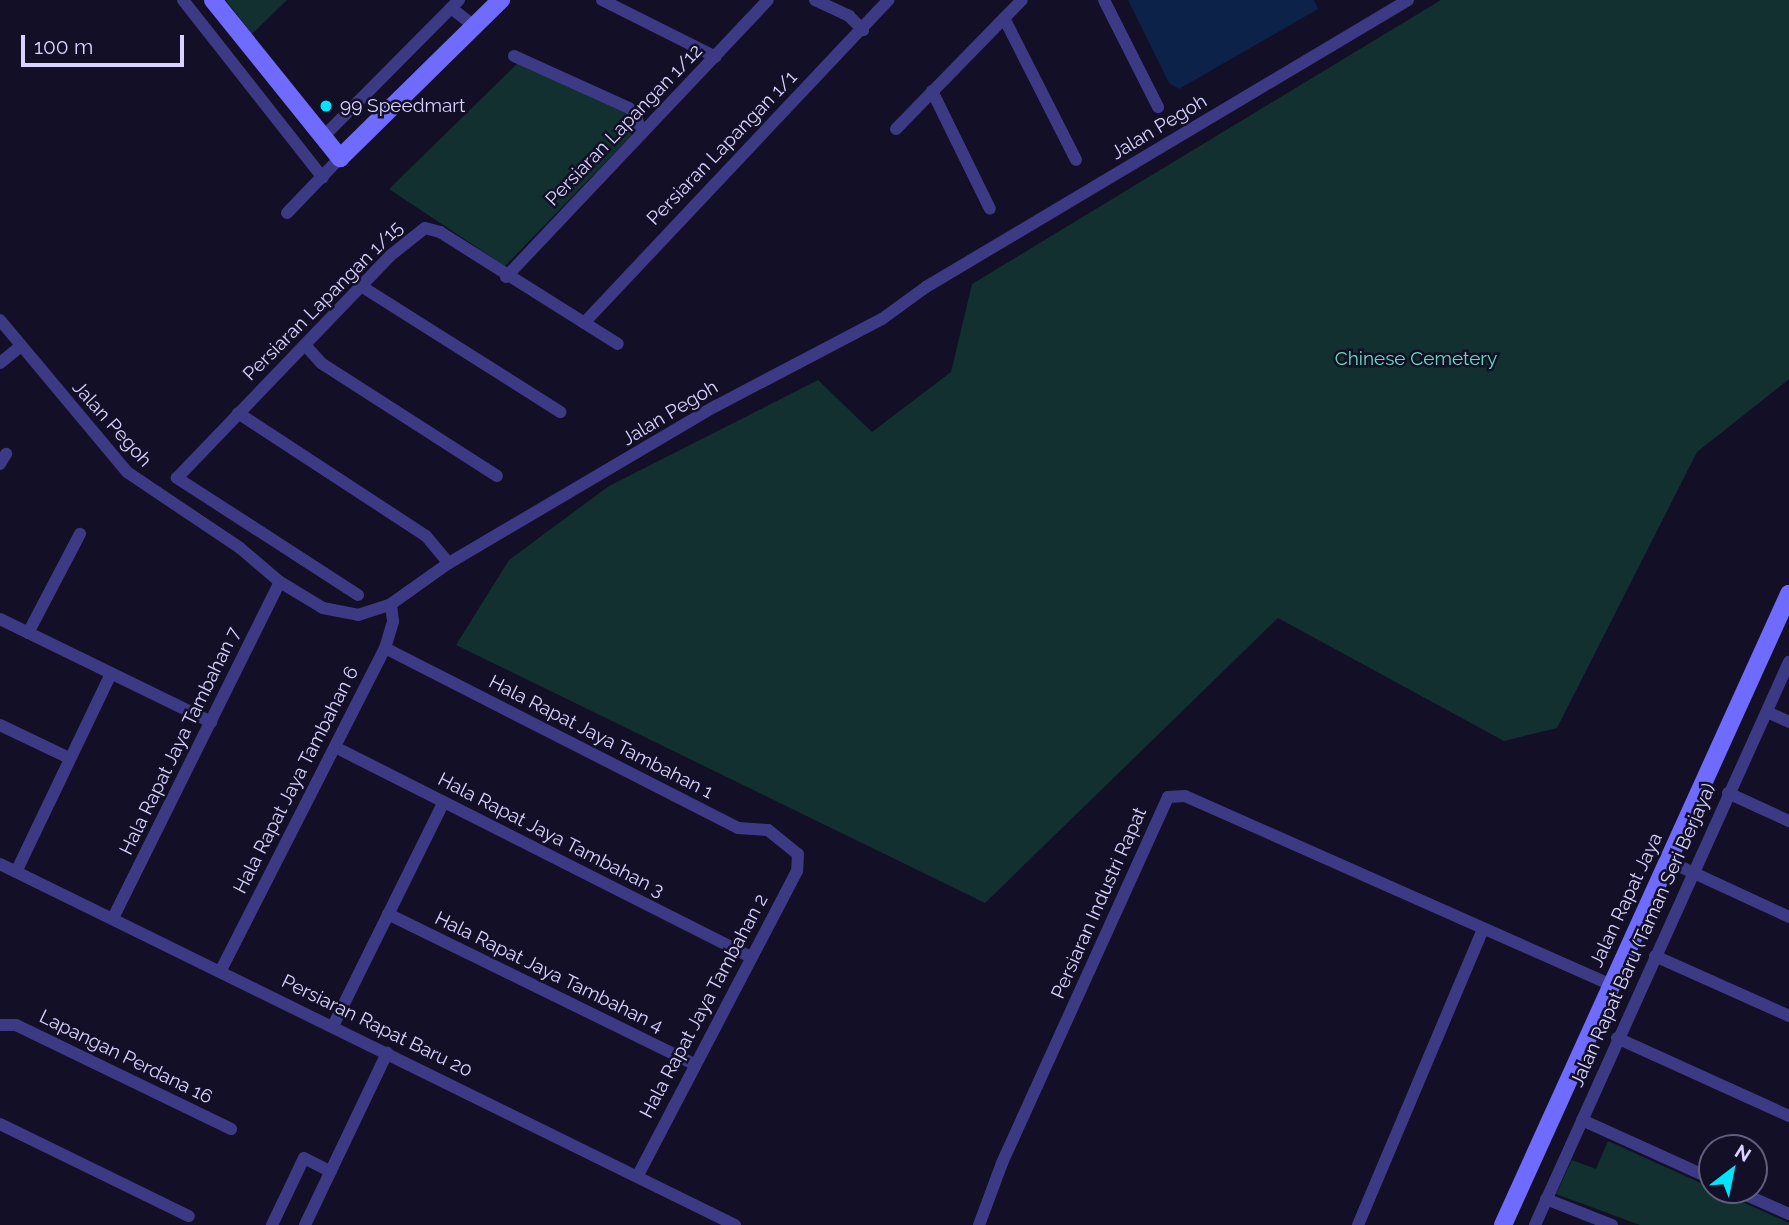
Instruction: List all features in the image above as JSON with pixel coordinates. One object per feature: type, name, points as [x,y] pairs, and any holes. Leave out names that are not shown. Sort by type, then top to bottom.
[{"type":"street","points":[[183,0],[323,178]]},
{"type":"street","points":[[213,0],[341,158]]},
{"type":"street","points":[[287,213],[501,0]]},
{"type":"street","points":[[602,0],[716,57]]},
{"type":"street","name":"Persiaran Lapangan 1/12","points":[[506,277],[768,0]]},
{"type":"street","points":[[816,0],[849,16],[863,30]]},
{"type":"street","name":"Persiaran Lapangan 1/1","points":[[584,323],[863,30],[888,0]]},
{"type":"street","points":[[896,129],[1022,0]]},
{"type":"street","points":[[1104,0],[1158,107]]},
{"type":"street","name":"Jalan Pegoh","points":[[0,320],[127,472],[240,548],[280,582],[336,613],[358,614],[391,604],[449,563],[716,406],[882,319],[926,287],[1408,0]]},
{"type":"street","points":[[323,136],[455,4],[475,27]]},
{"type":"street","points":[[1004,18],[1076,160]]},
{"type":"street","points":[[234,66],[254,51]]},
{"type":"street","points":[[514,56],[629,108],[636,115],[641,134]]},
{"type":"street","points":[[932,91],[990,209]]},
{"type":"street","name":"Persiaran Lapangan 1/15","points":[[358,595],[177,478],[361,286],[425,228],[440,232],[506,277],[618,344]]},
{"type":"street","points":[[361,286],[560,412]]},
{"type":"street","points":[[305,345],[321,363],[497,476]]},
{"type":"street","points":[[0,363],[21,346]]},
{"type":"street","points":[[238,413],[426,536],[449,563]]},
{"type":"street","points":[[28,633],[80,534]]},
{"type":"street","name":"Hala Rapat Jaya Tambahan 7","points":[[113,918],[280,582]]},
{"type":"street","name":"Jalan Rapat Jaya","points":[[1503,1225],[1609,984],[1789,594]]},
{"type":"street","name":"Hala Rapat Jaya Tambahan 6","points":[[221,970],[385,648],[393,621],[391,604]]},
{"type":"street","points":[[0,619],[211,722]]},
{"type":"street","name":"Hala Rapat Jaya Tambahan 1","points":[[385,648],[738,828],[768,830],[798,854]]},
{"type":"street","name":"Jalan Rapat Baru (Taman Seri Berjaya)","points":[[1535,1225],[1690,873],[1789,662]]},
{"type":"street","points":[[16,872],[67,757],[111,674]]},
{"type":"street","points":[[1767,712],[1789,722]]},
{"type":"street","points":[[0,725],[67,757]]},
{"type":"street","name":"Hala Rapat Jaya Tambahan 3","points":[[335,747],[750,957]]},
{"type":"street","points":[[1728,793],[1789,821]]},
{"type":"street","name":"Persiaran Industri Rapat","points":[[979,1225],[1003,1163],[1168,797],[1185,796],[1609,984]]},
{"type":"street","points":[[333,1026],[443,803]]},
{"type":"street","name":"Hala Rapat Jaya Tambahan 2","points":[[639,1175],[694,1064],[797,871],[798,854]]},
{"type":"street","points":[[1668,861],[1789,917]]},
{"type":"street","name":"Persiaran Rapat Baru 20","points":[[0,864],[639,1175],[735,1225]]},
{"type":"street","name":"Hala Rapat Jaya Tambahan 4","points":[[388,914],[694,1064]]},
{"type":"street","points":[[1358,1225],[1483,929]]},
{"type":"street","points":[[1655,956],[1789,1016]]},
{"type":"street","name":"Lapangan Perdana 16","points":[[1,1025],[16,1025],[231,1129]]},
{"type":"street","points":[[1617,1038],[1789,1116]]},
{"type":"street","points":[[305,1225],[387,1052]]},
{"type":"street","points":[[1582,1120],[1698,1173]]},
{"type":"street","points":[[0,1124],[189,1216]]},
{"type":"street","points":[[272,1225],[304,1158],[331,1172]]},
{"type":"street","points":[[1546,1199],[1612,1225]]},
{"type":"street","points":[[1766,1204],[1789,1214]]},
{"type":"green space","points":[[226,0],[287,0],[252,34]]},
{"type":"green space","name":"Chinese Cemetery","points":[[1441,0],[1789,0],[1789,379],[1697,452],[1557,728],[1504,741],[1278,618],[985,903],[456,645],[509,560],[609,486],[818,380],[872,432],[951,372],[972,284]]},
{"type":"green space","points":[[517,64],[623,110],[633,123],[632,135],[505,266],[389,189]]},
{"type":"green space","points":[[1608,1141],[1698,1182],[1698,1204],[1747,1204],[1789,1225],[1640,1225],[1556,1194],[1572,1160],[1596,1169]]},
{"type":"water","points":[[1128,0],[1314,0],[1318,9],[1179,89],[1169,83]]},
{"type":"place","name":"99 Speedmart","points":[[326,106]]}]
